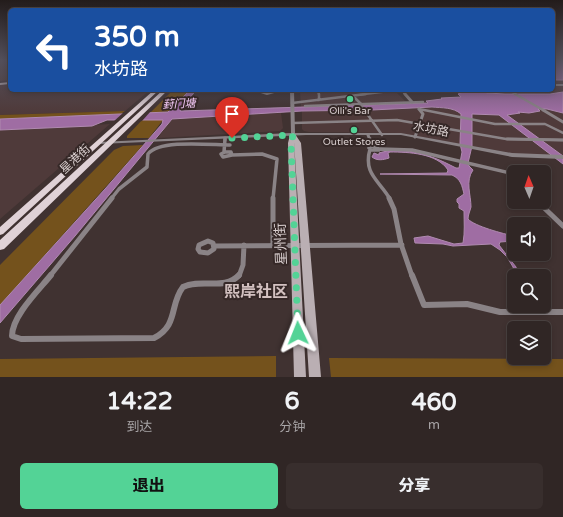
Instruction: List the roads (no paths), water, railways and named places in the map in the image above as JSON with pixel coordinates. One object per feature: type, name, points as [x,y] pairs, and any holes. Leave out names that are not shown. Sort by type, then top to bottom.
[{"type":"main road","name":"星港街","points":[[0,232],[155,92]]},
{"type":"main road","name":"星港街","points":[[0,246],[164,92]]},
{"type":"main road","name":"星州街","points":[[293,135],[291,143],[300,377]]},
{"type":"main road","name":"星州街","points":[[293,135],[298,143],[315,377]]},
{"type":"street","points":[[261,92],[267,94],[274,92]]},
{"type":"street","name":"星州街","points":[[292,92],[293,135]]},
{"type":"street","points":[[318,92],[319,100]]},
{"type":"street","points":[[292,105],[384,92]]},
{"type":"street","points":[[402,92],[412,102]]},
{"type":"street","points":[[513,92],[563,122]]},
{"type":"street","points":[[353,96],[365,110],[381,134]]},
{"type":"street","points":[[306,106],[423,102]]},
{"type":"street","points":[[419,109],[457,116],[457,118],[495,124],[545,124],[563,133]]},
{"type":"street","points":[[415,137],[423,114],[419,109]]},
{"type":"street","points":[[293,123],[397,120],[506,139],[563,140]]},
{"type":"street","name":"水坊路","points":[[293,135],[381,134]]},
{"type":"street","name":"水坊路","points":[[99,143],[293,135],[381,134],[415,137],[518,157],[563,157]]},
{"type":"street","points":[[368,135],[373,146],[380,149]]},
{"type":"street","points":[[225,138],[230,153]]},
{"type":"street","points":[[230,153],[228,157],[223,157],[221,155],[232,138]]},
{"type":"street","points":[[227,145],[205,144],[163,147],[150,151],[147,157],[147,167],[119,189],[16,319],[12,329],[12,336],[21,339],[154,338],[162,335],[169,327],[180,292],[184,286],[194,284],[226,283],[238,277],[241,272],[244,245]]},
{"type":"street","points":[[373,146],[369,147],[370,150],[367,159],[369,168],[376,182],[392,202],[397,216],[402,245],[424,305],[467,304],[500,312],[563,312]]},
{"type":"street","points":[[370,150],[409,150],[507,172]]},
{"type":"street","points":[[230,153],[267,154],[277,159],[273,202],[273,245]]},
{"type":"street","points":[[545,209],[563,226]]},
{"type":"street","points":[[214,246],[402,245]]},
{"type":"water","points":[[555,78],[563,78],[563,80],[555,80]]},
{"type":"water","name":"葑门塘","points":[[188,92],[194,92],[180,111],[428,103],[426,101],[442,99],[441,98],[461,97],[458,94],[463,92],[550,94],[563,92],[563,113],[547,109],[538,109],[540,111],[529,113],[518,112],[520,113],[507,115],[563,156],[563,164],[499,115],[472,114],[472,146],[468,163],[473,170],[469,179],[471,207],[468,219],[471,222],[483,227],[507,234],[507,242],[500,242],[499,245],[507,257],[491,244],[453,246],[443,244],[415,243],[414,238],[428,236],[454,244],[463,243],[464,211],[459,208],[459,204],[457,202],[457,199],[464,194],[461,183],[452,175],[380,174],[447,173],[448,170],[443,164],[430,157],[405,152],[390,152],[388,153],[389,158],[382,160],[372,157],[374,153],[379,155],[379,153],[387,151],[396,150],[414,152],[440,160],[459,168],[462,152],[460,144],[461,114],[454,110],[432,107],[302,111],[172,119],[75,236],[0,323],[0,305],[105,189],[162,124],[163,120],[107,120],[92,126],[0,130],[0,119],[168,112]]},
{"type":"water","points":[[509,261],[511,261],[516,269],[514,269]]},
{"type":"place","name":"Olli's Bar","points":[[350,99]]},
{"type":"place","name":"Outlet Stores","points":[[354,130]]},
{"type":"district","name":"熙岸社区","points":[[256,292]]}]
